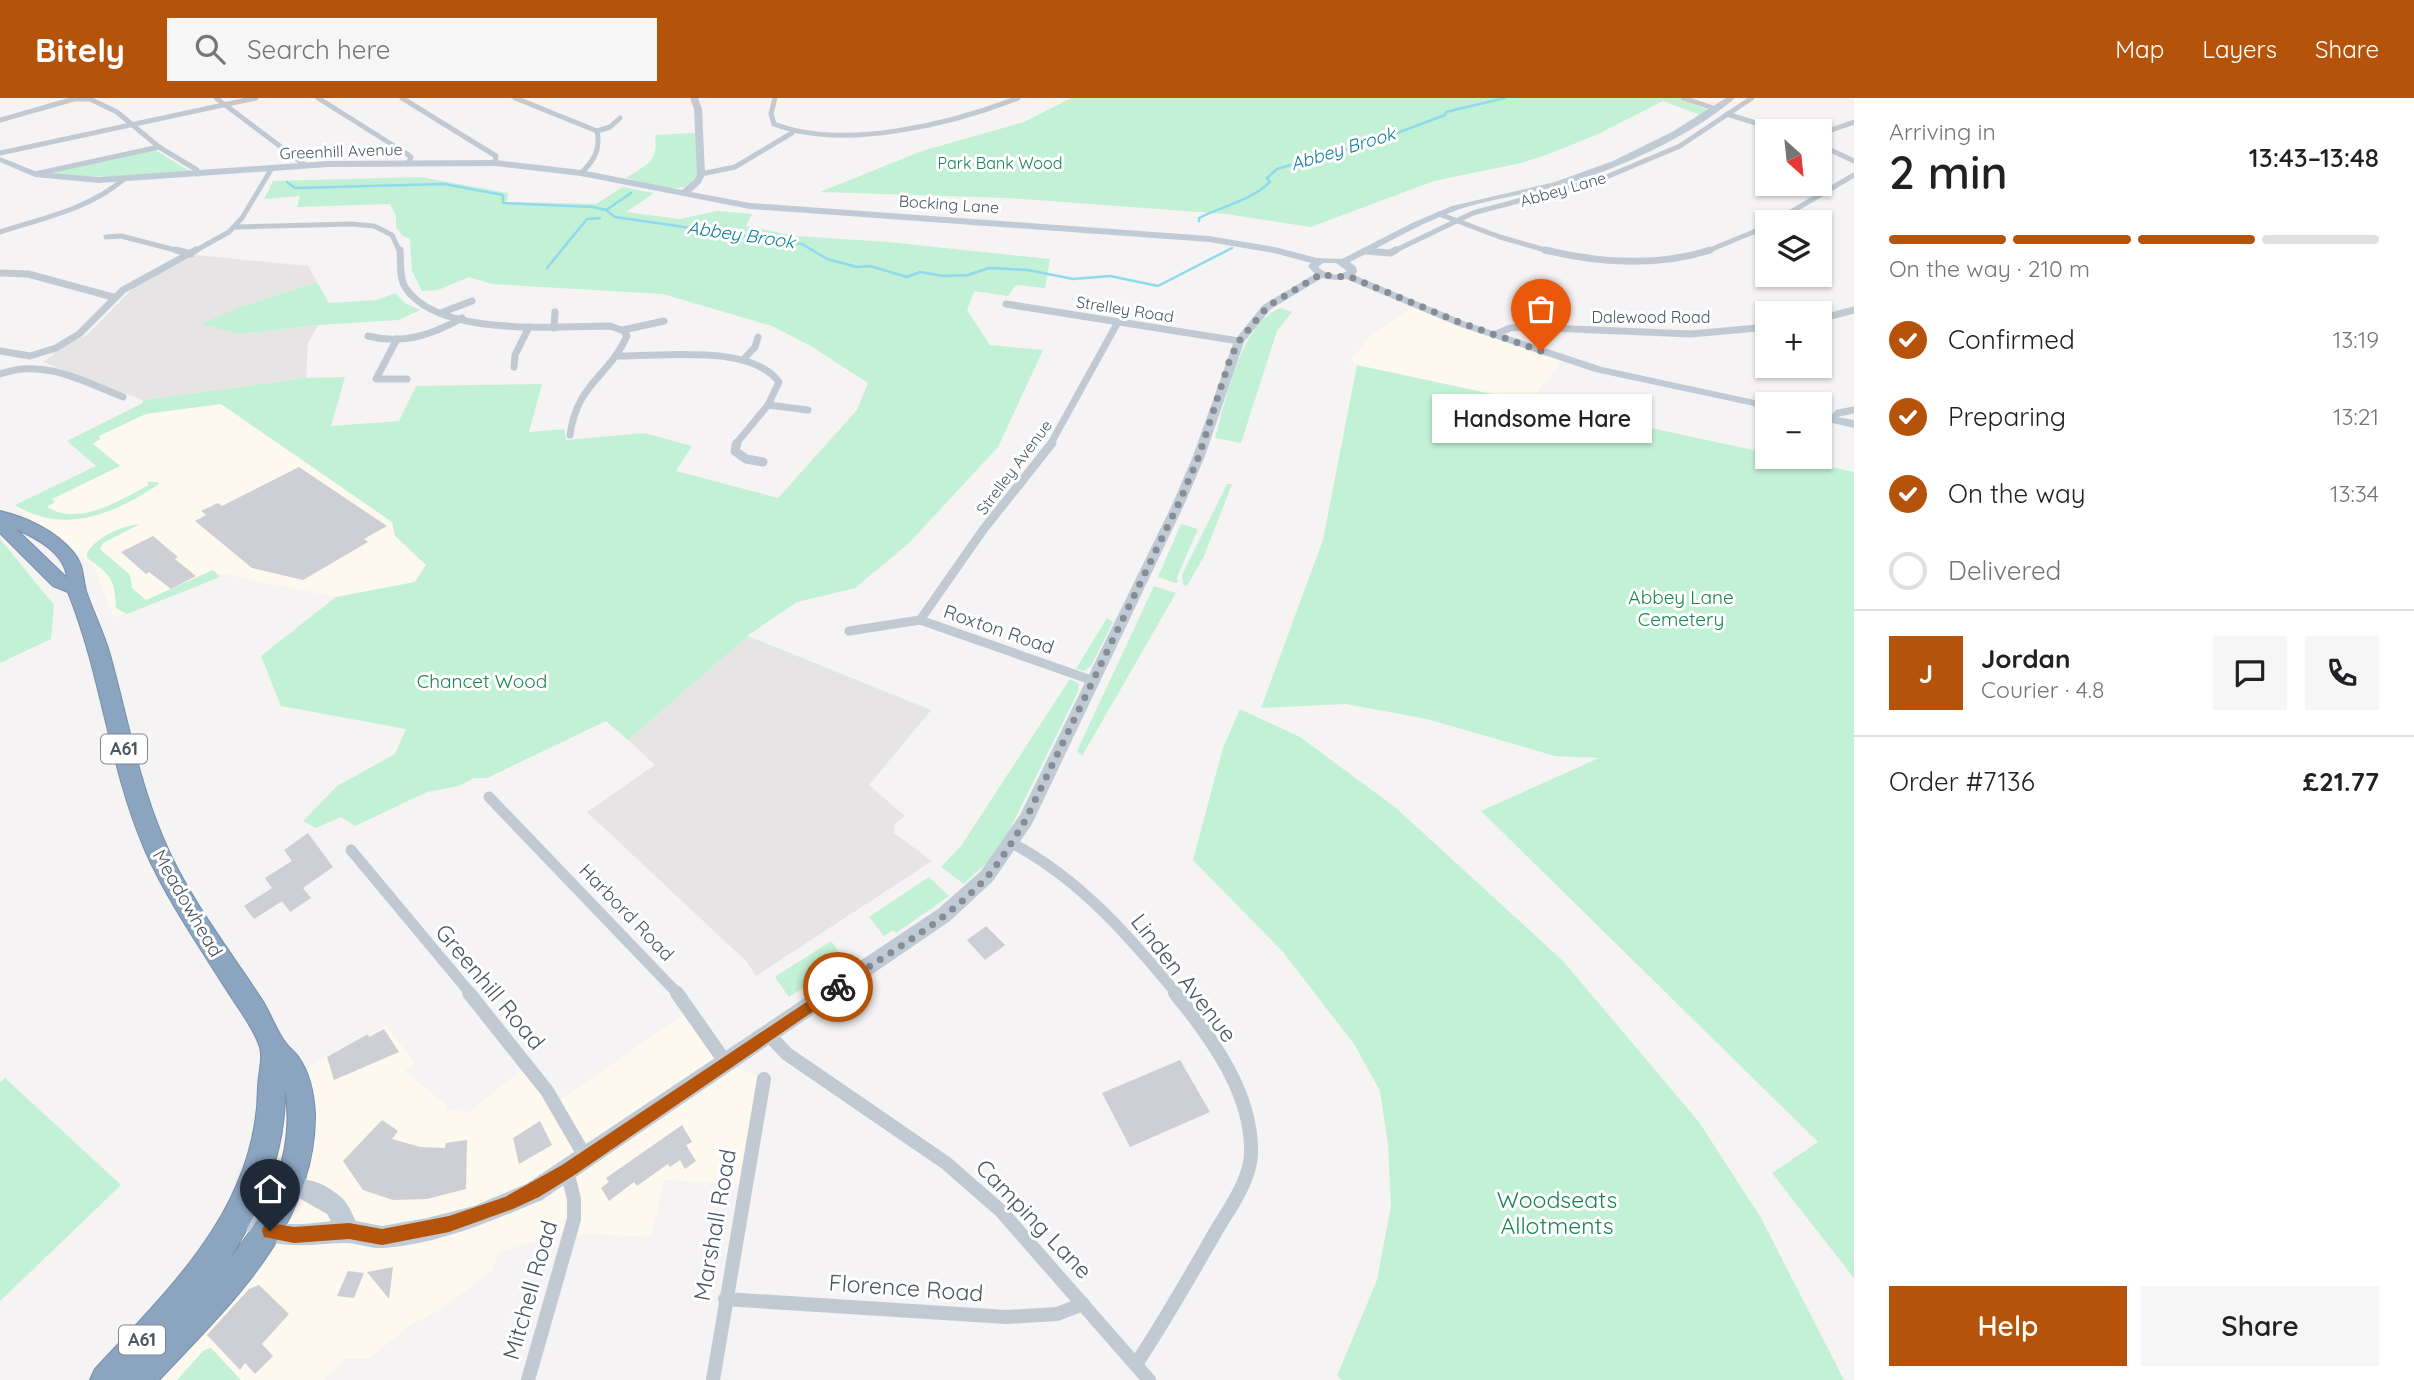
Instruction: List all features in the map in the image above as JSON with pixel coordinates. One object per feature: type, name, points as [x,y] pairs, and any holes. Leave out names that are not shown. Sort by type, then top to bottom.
[{"type":"highway","name":"Meadowhead","points":[[0,516],[25,525],[63,552],[77,573],[76,587],[93,629],[135,790],[164,868],[253,1009],[275,1051]]},
{"type":"highway","points":[[0,523],[59,582],[76,587]]},
{"type":"highway","name":"A61","points":[[137,1380],[248,1261],[270,1231],[288,1188],[299,1148],[300,1098],[294,1071],[275,1051]]},
{"type":"highway","name":"A61","points":[[106,1380],[205,1269],[244,1211],[265,1149],[271,1113],[270,1080],[275,1051]]},
{"type":"main road","name":"Abbey Lane","points":[[1715,109],[1731,98]]},
{"type":"street","points":[[0,120],[81,98],[103,104],[159,147],[197,170],[198,174]]},
{"type":"street","points":[[216,98],[305,165]]},
{"type":"street","points":[[0,153],[256,98]]},
{"type":"street","points":[[318,98],[407,154],[411,158],[409,162]]},
{"type":"street","points":[[402,98],[496,156],[495,163]]},
{"type":"street","points":[[515,98],[597,131],[610,127],[620,118]]},
{"type":"street","points":[[683,194],[698,181],[701,174],[698,109],[694,98]]},
{"type":"street","points":[[775,98],[772,120],[780,128],[792,133],[818,135],[901,128],[965,115],[1018,98]]},
{"type":"street","points":[[1683,98],[1755,123]]},
{"type":"street","name":"Abbey Lane","points":[[1365,251],[1390,253],[1454,221],[1490,208],[1604,178],[1679,146],[1730,115],[1752,98]]},
{"type":"street","name":"Abbey Lane","points":[[1319,268],[1329,259],[1343,262],[1439,214],[1479,201],[1574,179],[1662,142],[1715,109]]},
{"type":"street","points":[[1832,129],[1854,121]]},
{"type":"street","points":[[581,173],[597,158],[597,131]]},
{"type":"street","points":[[701,174],[734,167],[792,133]]},
{"type":"street","points":[[35,174],[159,147]]},
{"type":"street","points":[[1832,151],[1854,161]]},
{"type":"street","name":"Greenhill Avenue","points":[[0,159],[35,174],[78,179],[124,179],[305,165],[495,163],[581,173],[683,194]]},
{"type":"street","points":[[0,351],[30,356],[56,348],[88,325],[113,297],[235,227],[272,168]]},
{"type":"street","points":[[1794,210],[1854,175]]},
{"type":"street","points":[[0,232],[91,201],[115,189],[124,179]]},
{"type":"street","name":"Bocking Lane","points":[[683,194],[750,205],[1209,239],[1275,250],[1319,268]]},
{"type":"street","points":[[1439,214],[1507,242],[1543,251],[1580,258],[1630,261],[1695,254],[1755,231]]},
{"type":"street","points":[[235,227],[355,224],[383,229],[394,236],[398,244],[404,286],[418,301],[461,318],[506,326],[610,326],[623,330],[664,321]]},
{"type":"street","points":[[106,237],[121,236],[191,254]]},
{"type":"street","points":[[1343,262],[1352,269],[1348,276]]},
{"type":"street","points":[[349,1231],[335,1206],[299,1187],[276,1191],[244,1211],[260,1228],[270,1231],[294,1235],[349,1231],[382,1237],[461,1221],[521,1198],[567,1171],[944,915],[987,876],[1012,843],[1094,681],[1184,492],[1239,341],[1268,306],[1319,268],[1335,277],[1348,276],[1494,335],[1599,370],[1755,403]]},
{"type":"street","points":[[0,273],[22,274],[86,294],[113,297]]},
{"type":"street","points":[[443,312],[472,301]]},
{"type":"street","name":"Strelley Road","points":[[1006,304],[1239,341]]},
{"type":"street","points":[[1832,316],[1854,310]]},
{"type":"street","points":[[554,328],[555,312]]},
{"type":"street","points":[[368,337],[397,339],[434,334],[461,318]]},
{"type":"street","name":"Strelley Avenue","points":[[920,620],[984,530],[1054,440],[1118,322]]},
{"type":"street","points":[[514,368],[515,355],[529,327]]},
{"type":"street","name":"Dalewood Road","points":[[1494,335],[1510,328],[1525,327],[1671,334],[1755,328]]},
{"type":"street","points":[[570,435],[579,399],[589,383],[616,356],[627,336],[623,330]]},
{"type":"street","points":[[743,360],[758,342],[758,337]]},
{"type":"street","points":[[397,339],[376,379],[407,379]]},
{"type":"street","points":[[616,356],[700,356],[743,360],[764,367],[778,376],[778,387],[768,405],[735,445],[735,451],[740,456],[763,462]]},
{"type":"street","points":[[0,374],[23,366],[63,374],[122,397]]},
{"type":"street","points":[[768,405],[808,410]]},
{"type":"street","points":[[1832,416],[1854,410]]},
{"type":"street","points":[[1832,419],[1854,424]]},
{"type":"street","name":"Roxton Road","points":[[849,631],[920,620],[1094,681]]},
{"type":"street","name":"Harbord Road","points":[[489,797],[664,978],[688,1006],[726,1063]]},
{"type":"street","name":"Linden Avenue","points":[[1012,843],[1065,875],[1138,945],[1219,1055],[1249,1115],[1251,1156],[1242,1180],[1175,1304],[1136,1364]]},
{"type":"street","name":"Greenhill Road","points":[[351,850],[525,1060],[547,1091],[586,1158]]},
{"type":"street","name":"Camping Lane","points":[[768,1034],[787,1054],[946,1163],[1001,1211],[1149,1380]]},
{"type":"street","name":"Marshall Road","points":[[713,1380],[724,1299],[764,1079]]},
{"type":"street","name":"Mitchell Road","points":[[528,1380],[574,1219],[575,1203],[567,1171]]},
{"type":"street","name":"Florence Road","points":[[724,1299],[1006,1317],[1057,1314],[1083,1304]]},
{"type":"shaded area","points":[[196,255],[308,266],[317,282],[243,306],[240,334],[318,325],[308,343],[306,378],[143,400],[43,362],[55,354],[52,353],[88,334],[135,286]]},
{"type":"shaded area","points":[[1413,307],[1562,361],[1529,403],[1357,365],[1350,361],[1369,337]]},
{"type":"shaded area","points":[[221,404],[392,522],[411,550],[426,565],[414,582],[336,597],[217,573],[114,618],[93,565],[16,508],[101,466],[71,442],[145,405],[180,408]]},
{"type":"shaded area","points":[[747,637],[930,710],[869,785],[905,816],[895,824],[894,833],[932,861],[756,976],[747,962],[587,812],[655,765],[628,740]]},
{"type":"shaded area","points":[[691,1010],[726,1063],[764,1079],[745,1185],[664,1180],[651,1237],[570,1233],[498,1252],[492,1271],[440,1310],[411,1325],[368,1359],[344,1359],[324,1380],[117,1380],[267,1186],[284,1136],[278,1084],[386,1025],[414,1063],[405,1071],[447,1106],[446,1110],[469,1112],[528,1065],[555,1103]]},
{"type":"green space","name":"Park Bank Wood","points":[[1071,98],[1678,98],[1713,112],[1706,117],[1663,101],[1596,135],[1546,155],[1521,163],[1434,181],[1311,227],[1226,214],[1008,198],[820,192],[922,151],[1024,122]]},
{"type":"green space","points":[[695,133],[697,172],[693,181],[686,186],[666,188],[626,178],[653,157],[655,135]]},
{"type":"green space","points":[[155,150],[191,172],[116,177],[50,175],[53,170]]},
{"type":"green space","name":"Chancet Wood","points":[[421,177],[508,193],[507,202],[596,204],[623,187],[654,193],[626,212],[679,219],[717,211],[752,214],[746,226],[796,236],[888,242],[1050,259],[1045,288],[1016,285],[1008,296],[974,291],[967,310],[990,345],[1043,350],[998,447],[909,543],[855,588],[797,602],[747,636],[931,710],[869,785],[930,710],[747,637],[628,740],[606,721],[487,778],[474,778],[459,786],[427,792],[355,826],[341,817],[316,828],[303,821],[337,786],[395,754],[406,729],[281,706],[261,656],[336,597],[415,582],[426,565],[395,536],[392,522],[221,404],[146,414],[99,436],[100,439],[93,444],[120,466],[52,499],[55,502],[47,507],[72,514],[86,513],[125,498],[149,485],[147,482],[158,482],[159,484],[125,504],[108,512],[71,520],[34,514],[15,505],[96,466],[67,441],[143,403],[143,400],[306,378],[345,377],[331,426],[399,421],[416,386],[542,384],[529,432],[564,429],[566,440],[644,433],[692,446],[676,471],[778,498],[857,410],[868,383],[811,346],[772,326],[663,294],[492,284],[469,277],[438,290],[422,291],[412,271],[410,239],[403,236],[396,227],[396,216],[390,204],[297,207],[300,196],[264,199],[273,181]]},
{"type":"green space","points":[[317,282],[329,303],[377,300],[395,293],[405,303],[420,310],[399,320],[318,325],[240,334],[201,324],[243,306]]},
{"type":"green space","points":[[1280,308],[1292,312],[1277,331],[1241,443],[1215,438],[1230,384],[1245,346],[1266,317]]},
{"type":"green space","name":"Abbey Lane Cemetery","points":[[1357,365],[1755,450],[1755,469],[1832,467],[1854,472],[1854,1278],[1772,1173],[1818,1142],[1481,811],[1599,758],[1555,756],[1427,719],[1346,704],[1261,708],[1323,540]]},
{"type":"green space","points":[[1227,484],[1232,484],[1204,556],[1187,586],[1183,585],[1182,575]]},
{"type":"green space","points":[[140,524],[103,543],[100,549],[130,575],[132,588],[146,600],[213,570],[220,577],[127,614],[116,608],[110,578],[87,558],[87,553],[110,533]]},
{"type":"green space","points":[[1181,524],[1198,529],[1177,577],[1178,583],[1175,583],[1158,577]]},
{"type":"green space","points":[[0,539],[54,605],[51,639],[0,663]]},
{"type":"green space","points":[[1154,586],[1176,593],[1082,756],[1077,751]]},
{"type":"green space","points":[[1107,618],[1113,622],[1091,666],[1084,671],[1076,669]]},
{"type":"green space","points":[[1070,679],[1079,684],[1078,692],[999,851],[964,884],[941,867],[961,846]]},
{"type":"green space","name":"Woodseats Allotments","points":[[1240,709],[1300,737],[1396,808],[1563,961],[1699,1122],[1761,1218],[1844,1380],[1342,1380],[1337,1376],[1377,1280],[1391,1206],[1388,1144],[1380,1091],[1354,1044],[1283,952],[1193,860],[1223,748]]},
{"type":"green space","points":[[929,877],[949,896],[896,933],[893,930],[884,936],[869,917]]},
{"type":"green space","points":[[831,941],[846,961],[789,997],[775,977]]},
{"type":"green space","points":[[5,1078],[121,1185],[0,1301],[0,1082]]},
{"type":"green space","points":[[211,1348],[241,1380],[177,1380],[204,1350]]},
{"type":"building","points":[[299,467],[387,526],[364,539],[368,542],[303,580],[252,568],[195,521],[206,515],[201,511],[218,503],[222,506]]},
{"type":"building","points":[[153,536],[196,576],[171,589],[149,572],[146,574],[121,552]]},
{"type":"building","points":[[308,833],[333,867],[303,888],[311,898],[290,912],[282,901],[254,919],[244,906],[272,888],[265,878],[292,861],[284,850]]},
{"type":"building","points":[[986,926],[1005,945],[985,960],[967,940]]},
{"type":"building","points":[[384,1029],[399,1052],[334,1080],[327,1057],[368,1034],[369,1037]]},
{"type":"building","points":[[1180,1060],[1210,1112],[1130,1147],[1102,1093]]},
{"type":"building","points":[[382,1120],[398,1131],[392,1139],[420,1147],[445,1148],[446,1143],[467,1140],[466,1189],[427,1199],[393,1200],[363,1190],[343,1161]]},
{"type":"building","points":[[540,1121],[552,1145],[519,1164],[513,1138]]},
{"type":"building","points":[[682,1125],[692,1142],[686,1145],[696,1161],[685,1169],[680,1160],[670,1167],[668,1164],[637,1186],[634,1182],[609,1201],[601,1188],[609,1182],[606,1178]]},
{"type":"building","points":[[393,1267],[389,1299],[367,1272]]},
{"type":"building","points":[[348,1271],[364,1273],[354,1298],[337,1296]]},
{"type":"building","points":[[259,1285],[289,1314],[262,1344],[273,1356],[255,1374],[245,1363],[240,1370],[207,1335],[249,1289]]},
{"type":"waterway","name":"Abbey Brook","points":[[1199,221],[1199,218],[1262,189],[1270,182],[1267,178],[1277,169],[1376,141],[1445,115],[1446,112],[1505,98]]},
{"type":"waterway","name":"Abbey Brook","points":[[287,182],[295,188],[444,184],[503,195],[503,203],[593,207],[606,210]]},
{"type":"waterway","points":[[606,210],[631,193]]},
{"type":"waterway","name":"Abbey Brook","points":[[606,210],[615,217],[802,244],[827,259],[857,267],[870,266],[907,277],[920,272],[943,276],[968,275],[989,268],[1028,270],[1073,279],[1110,276],[1158,286],[1232,248]]},
{"type":"waterway","points":[[547,268],[587,219],[600,218]]},
{"type":"way so far","points":[[838,987],[944,915],[976,888],[1012,843],[1160,544],[1199,456],[1233,353],[1258,315],[1275,300],[1321,274],[1348,276],[1456,321],[1541,351]]},
{"type":"place","name":"Handsome Hare","points":[[1541,351]]},
{"type":"route","points":[[270,1231],[294,1235],[349,1231],[382,1237],[449,1224],[508,1204],[534,1192],[567,1171],[838,987]]}]
